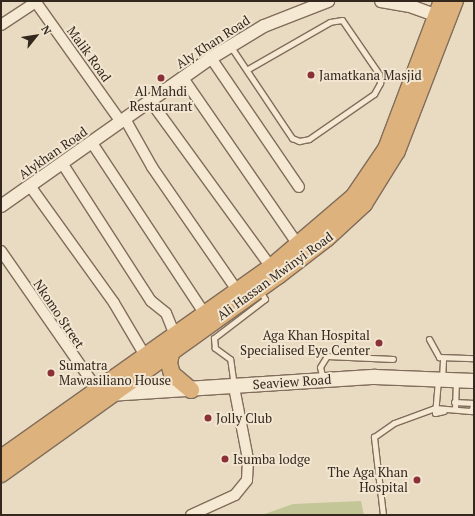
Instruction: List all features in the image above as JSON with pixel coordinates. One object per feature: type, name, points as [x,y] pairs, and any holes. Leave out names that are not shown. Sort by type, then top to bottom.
[{"type":"highway","name":"Ali Hassan Mwinyi Road","points":[[1,474],[104,392],[144,354],[271,267],[299,246],[338,212],[371,175],[386,149],[443,13],[455,1]]},
{"type":"highway","name":"Ali Hassan Mwinyi Road","points":[[1,458],[172,349],[258,289],[326,240],[369,198],[397,150],[443,13]]},
{"type":"highway","points":[[172,349],[168,363],[172,374],[190,390]]},
{"type":"main road","name":"Seaview Road","points":[[104,392],[190,390],[323,380],[474,380]]},
{"type":"street","name":"Aly Khan Road","points":[[123,121],[212,58],[264,26],[328,1]]},
{"type":"street","points":[[381,1],[443,13]]},
{"type":"street","points":[[1,25],[35,2]]},
{"type":"street","name":"Malik Road","points":[[35,2],[123,121],[152,167],[237,290]]},
{"type":"street","points":[[212,58],[299,187]]},
{"type":"street","points":[[183,78],[299,246]]},
{"type":"street","points":[[151,102],[271,267]]},
{"type":"street","name":"Alykhan Road","points":[[1,206],[123,121]]},
{"type":"street","points":[[92,143],[204,313]]},
{"type":"street","points":[[62,163],[151,301],[166,313],[174,333]]},
{"type":"street","points":[[30,186],[114,303],[144,354]]},
{"type":"street","name":"Nkomo Street","points":[[1,251],[104,392]]},
{"type":"street","points":[[191,515],[235,495],[246,480],[248,458],[234,386]]},
{"type":"lane","points":[[231,47],[248,69],[292,138],[299,141],[309,139],[374,94],[380,83],[379,74],[342,20],[330,22],[248,69]]},
{"type":"lane","points":[[234,386],[232,364],[215,348],[214,338],[265,298],[258,289]]},
{"type":"lane","points":[[429,338],[439,357],[474,358]]},
{"type":"lane","points":[[323,380],[320,368],[327,356],[393,359]]},
{"type":"lane","points":[[443,358],[435,413],[473,411]]},
{"type":"lane","points":[[455,409],[454,402],[456,380]]},
{"type":"lane","points":[[454,402],[474,403],[473,411]]},
{"type":"lane","points":[[383,515],[374,437],[394,423],[435,408],[473,411]]},
{"type":"green space","points":[[361,501],[364,515],[262,515],[293,504]]},
{"type":"place","name":"Jamatkana Masjid","points":[[311,75]]},
{"type":"place","name":"Al Mahdi Restaurant","points":[[161,78]]},
{"type":"place","name":"Aga Khan Hospital Specialised Eye Center","points":[[379,343]]},
{"type":"place","name":"Sumatra Mawasiliano House","points":[[51,373]]},
{"type":"place","name":"Jolly Club","points":[[208,418]]},
{"type":"place","name":"Isumba lodge","points":[[225,459]]},
{"type":"place","name":"The Aga Khan Hospital","points":[[417,480]]}]
